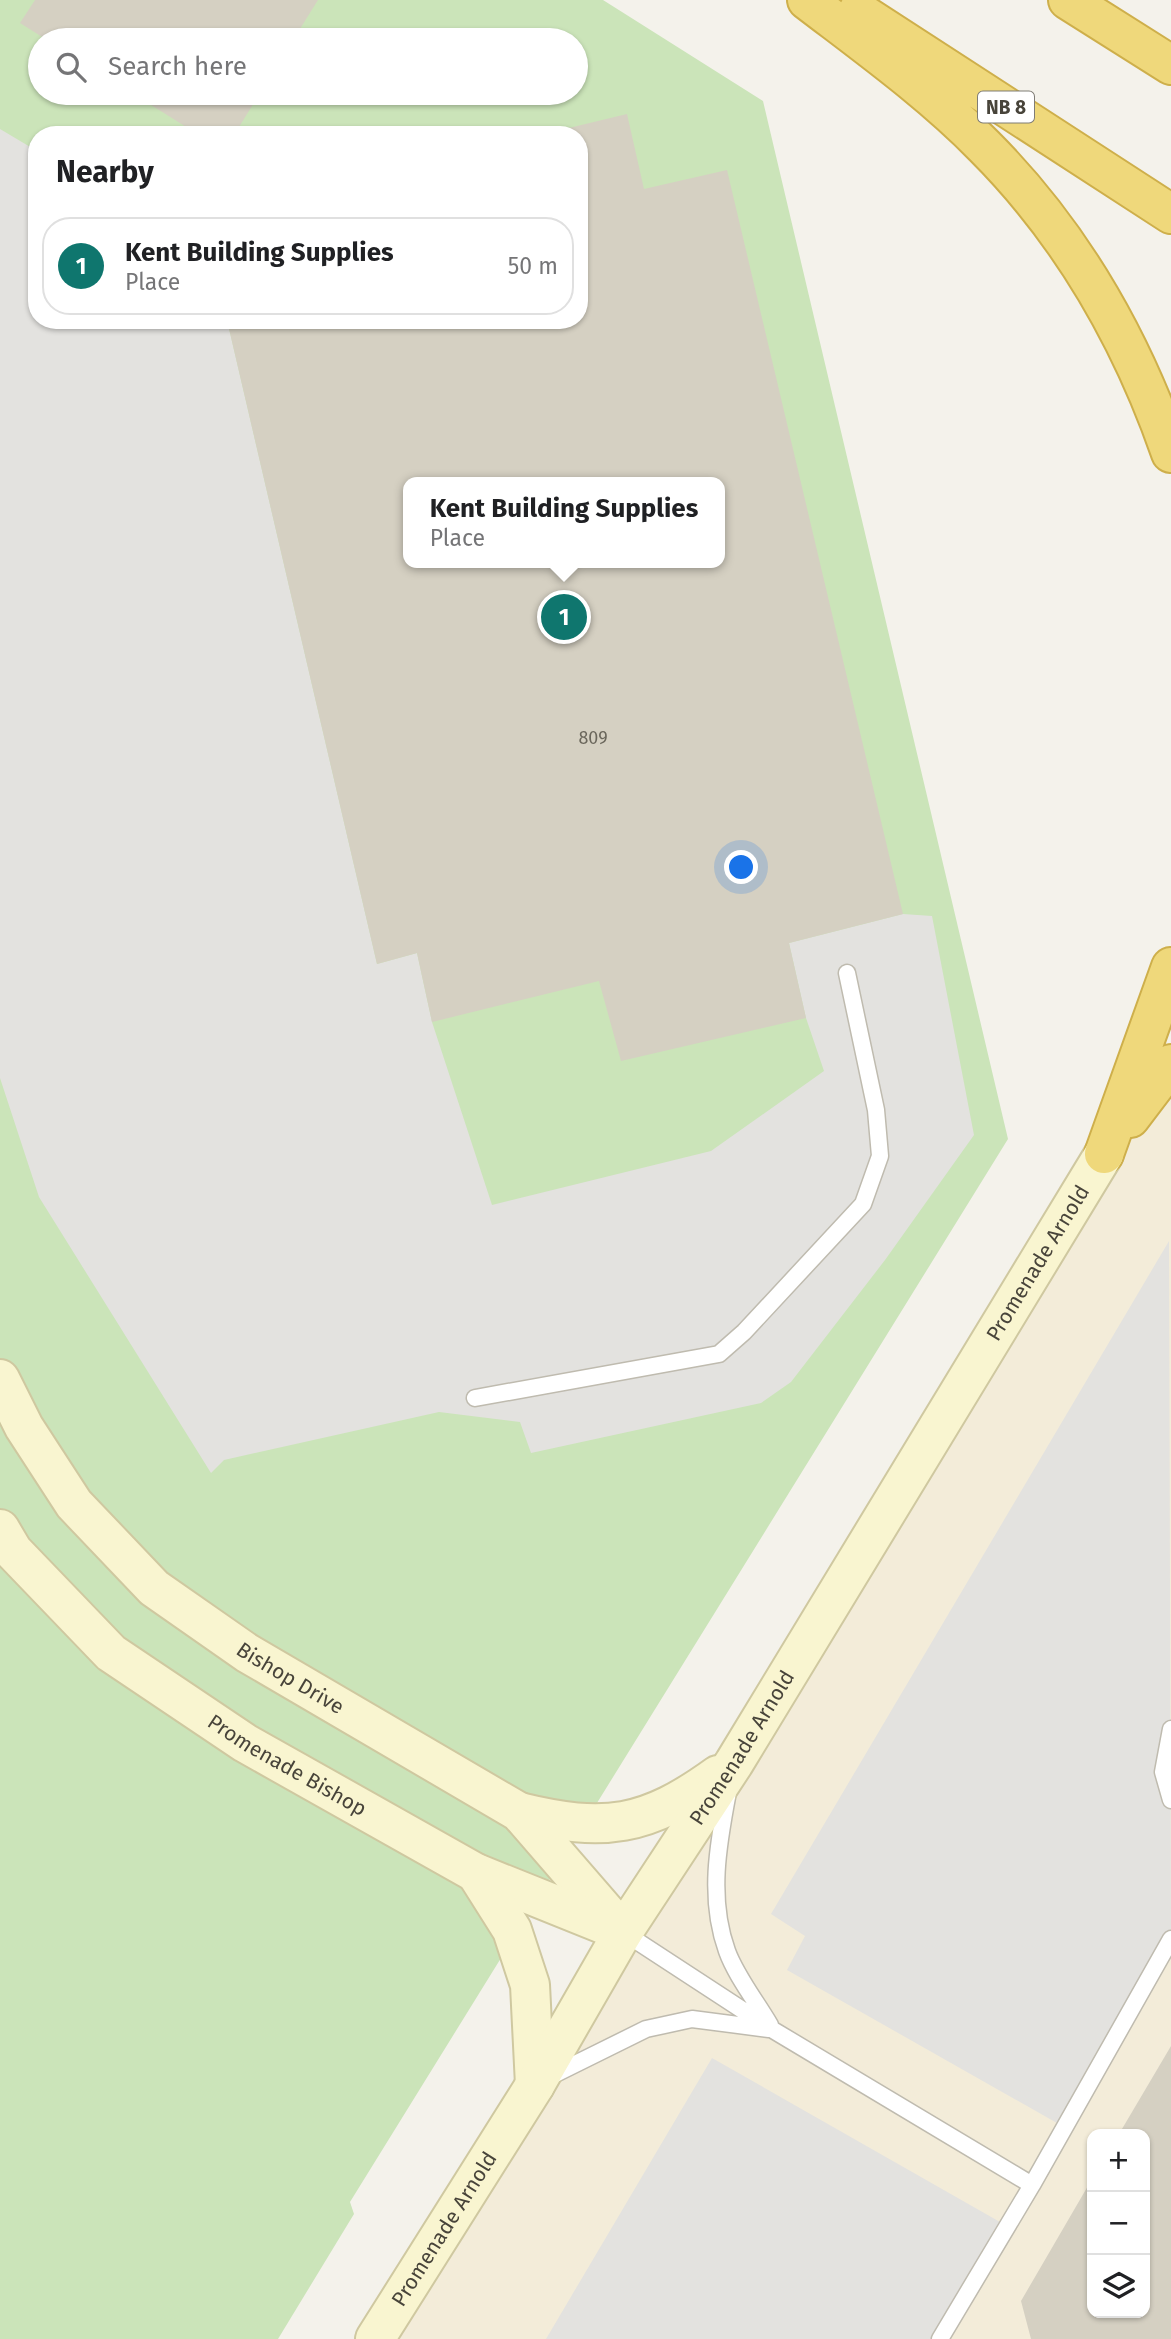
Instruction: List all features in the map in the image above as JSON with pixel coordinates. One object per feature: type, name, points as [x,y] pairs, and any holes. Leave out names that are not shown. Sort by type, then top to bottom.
[{"type":"highway","points":[[807,0],[893,66],[984,145],[1050,220],[1105,302],[1149,391],[1171,453]]},
{"type":"highway","name":"NB 8","points":[[842,0],[1171,214]]},
{"type":"highway","points":[[1068,0],[1171,65]]},
{"type":"highway","points":[[1104,1154],[1171,967]]},
{"type":"highway","points":[[1104,1154],[1171,1064]]},
{"type":"street","name":"Promenade Arnold","points":[[375,2339],[535,2085],[623,1932],[734,1763],[1104,1154]]},
{"type":"street","name":"Bishop Drive","points":[[0,1379],[24,1427],[74,1504],[155,1588],[247,1653],[519,1812],[623,1932]]},
{"type":"street","name":"Promenade Bishop","points":[[0,1529],[13,1550],[111,1653],[245,1743],[476,1873],[623,1932]]},
{"type":"street","points":[[519,1812],[560,1822],[598,1825],[642,1817],[680,1803],[734,1763]]},
{"type":"street","points":[[476,1873],[512,1930],[530,1984],[535,2085]]},
{"type":"lane","points":[[475,1398],[719,1354],[744,1332],[863,1204],[880,1156],[876,1110],[847,973]]},
{"type":"lane","points":[[1171,1729],[1163,1772],[1171,1800]]},
{"type":"lane","points":[[734,1763],[717,1853],[716,1902],[727,1951],[773,2030]]},
{"type":"lane","points":[[623,1932],[773,2030],[1032,2185]]},
{"type":"lane","points":[[940,2339],[1032,2185],[1171,1938]]},
{"type":"lane","points":[[535,2085],[646,2029],[692,2019],[773,2030]]},
{"type":"shaded area","points":[[0,129],[28,146],[28,329],[229,329],[377,964],[417,953],[432,1022],[492,1205],[711,1151],[824,1071],[806,1018],[789,943],[903,914],[932,916],[974,1135],[885,1260],[791,1382],[761,1403],[531,1453],[520,1422],[439,1412],[224,1460],[211,1473],[39,1197],[0,1078]]},
{"type":"shaded area","points":[[1171,1064],[1171,2339],[375,2339]]},
{"type":"shaded area","points":[[1169,1241],[1171,1939],[1064,2127],[787,1970],[805,1936],[771,1914]]},
{"type":"shaded area","points":[[712,2058],[1007,2226],[940,2339],[546,2339]]},
{"type":"green space","points":[[0,0],[603,0],[763,101],[1008,1139],[350,2202],[354,2214],[278,2339],[0,2339]]},
{"type":"building","points":[[35,0],[318,0],[300,28],[28,28],[20,23]]},
{"type":"building","points":[[151,105],[253,105],[240,126],[185,126]]},
{"type":"building","points":[[627,114],[644,189],[727,170],[903,914],[789,943],[806,1018],[621,1061],[599,981],[432,1022],[417,953],[377,964],[229,329],[588,329],[588,126],[577,126]]},
{"type":"building","points":[[1171,2046],[1171,2339],[1031,2339],[1021,2301],[1087,2188],[1087,2318],[1150,2318],[1150,2129],[1122,2129]]},
{"type":"place","name":"Kent Building Supplies","points":[[564,617]]}]
